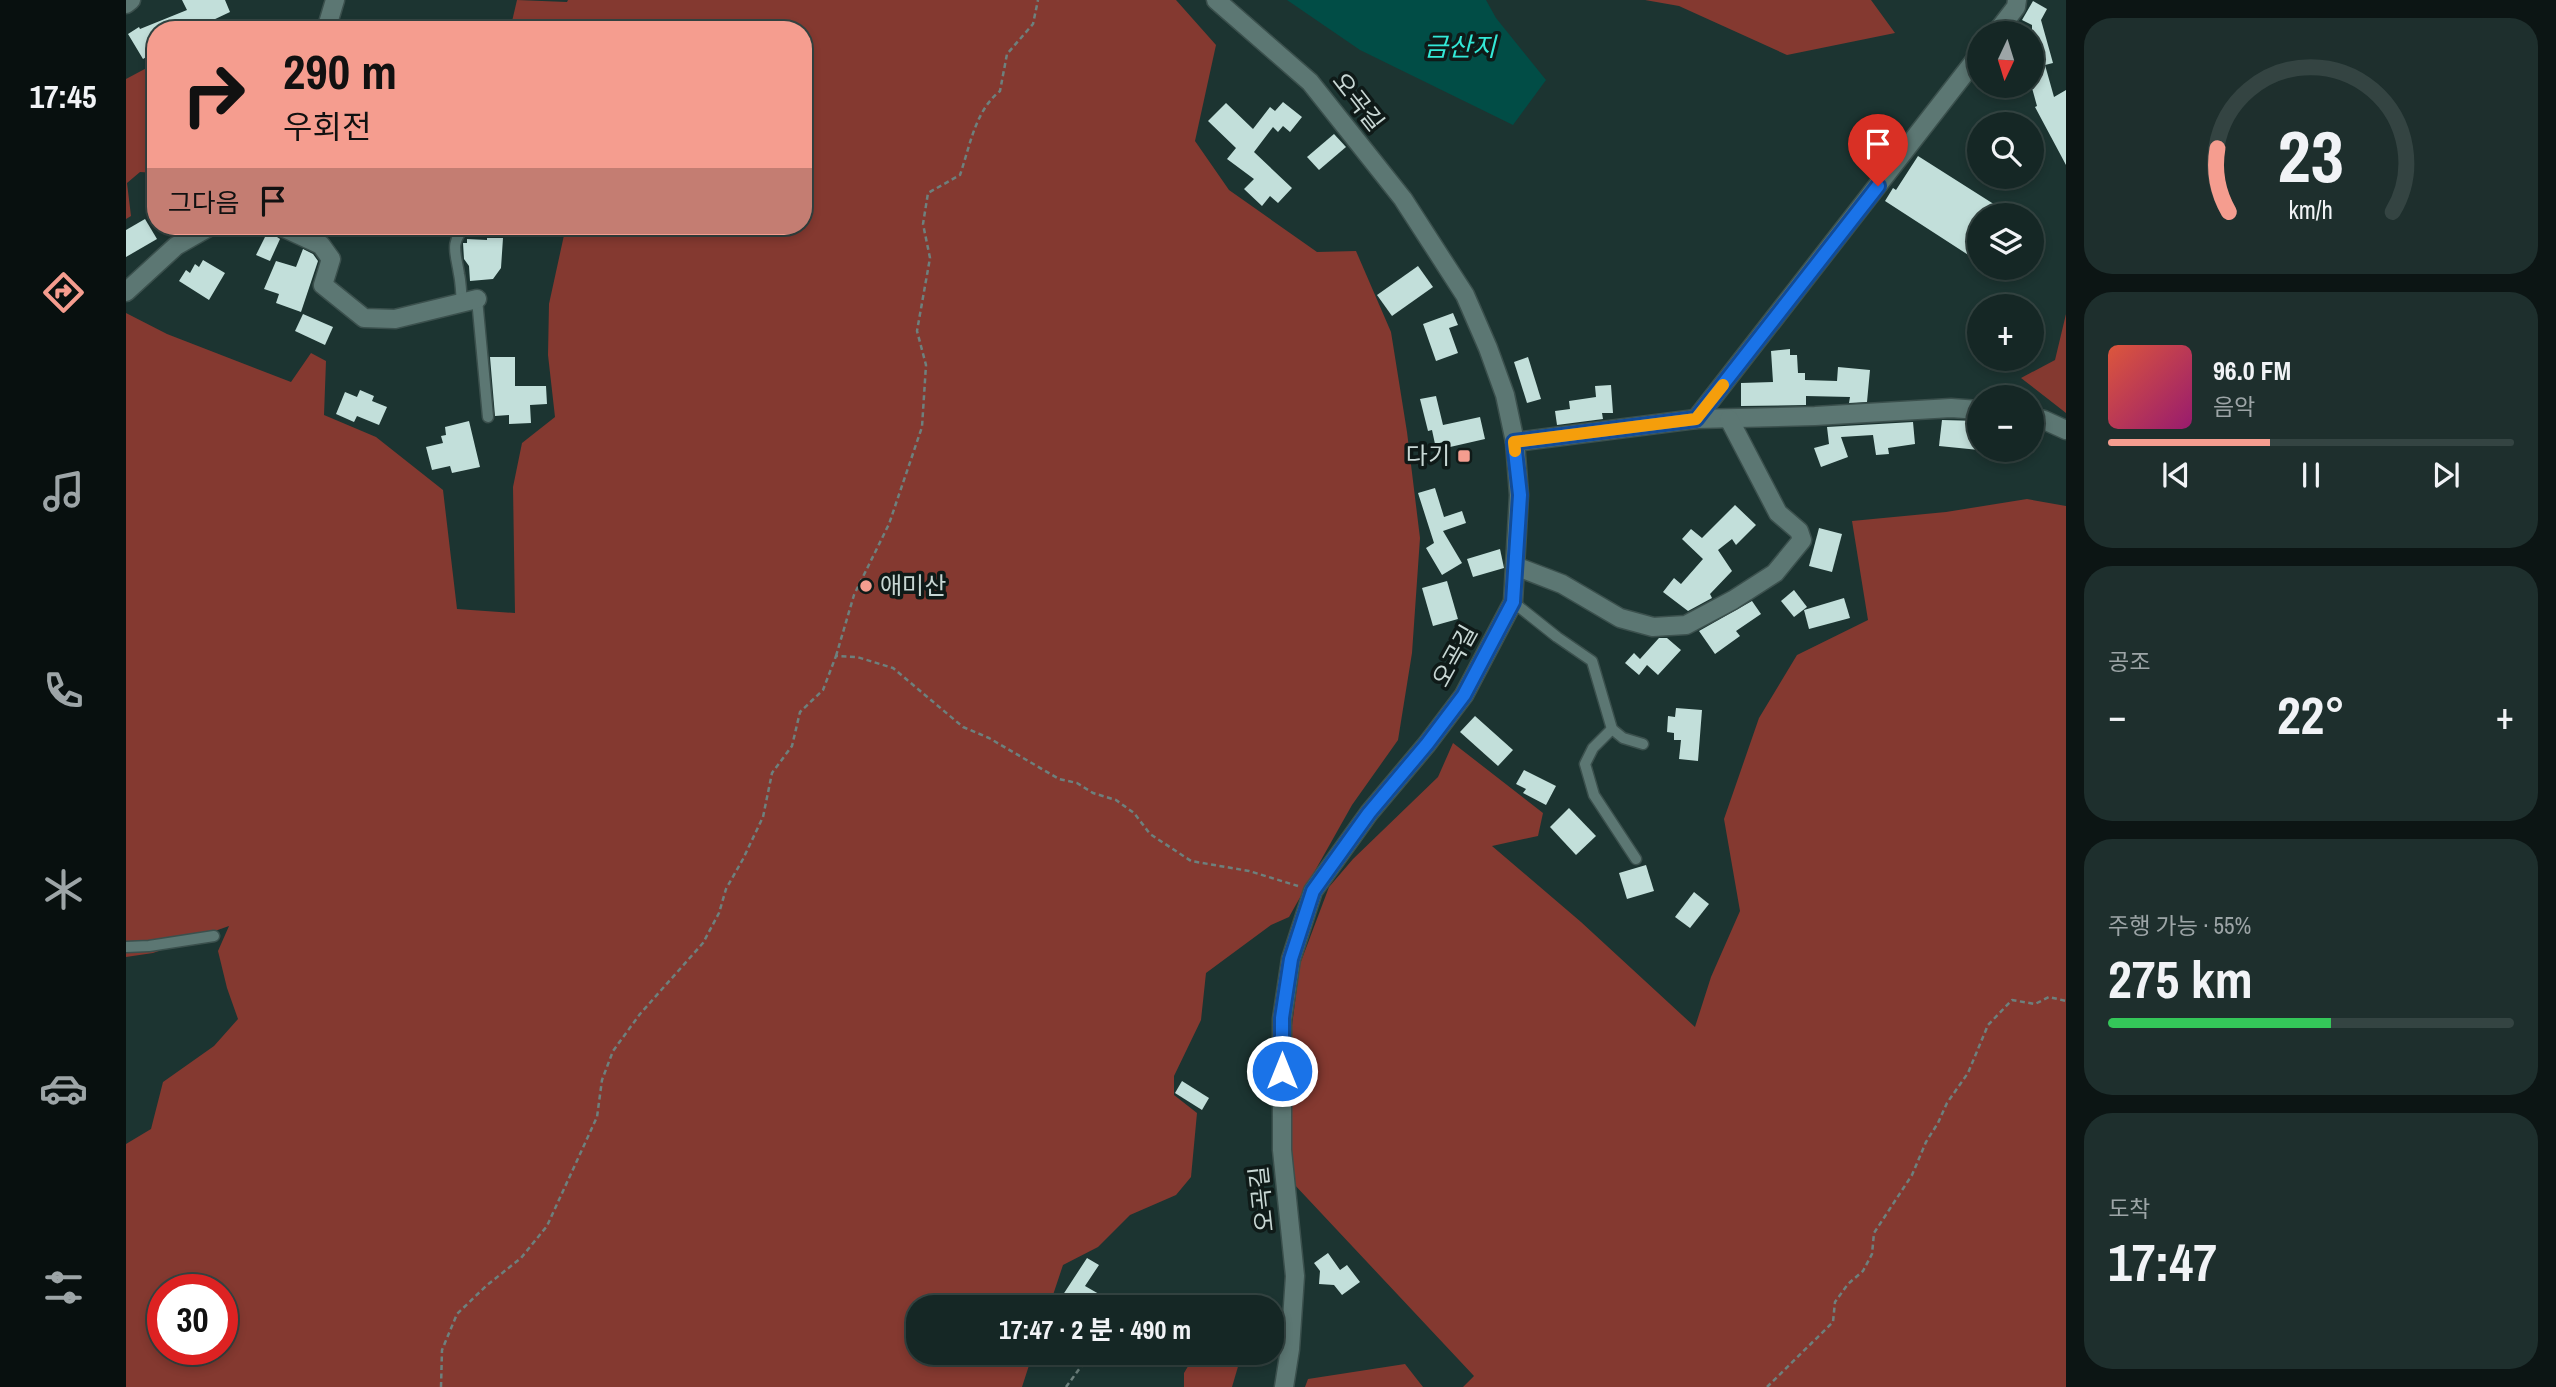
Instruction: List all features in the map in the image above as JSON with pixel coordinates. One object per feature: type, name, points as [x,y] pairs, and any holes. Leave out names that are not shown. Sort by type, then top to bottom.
[{"type":"street","points":[[126,4],[131,0]]},
{"type":"street","points":[[329,21],[335,0]]},
{"type":"street","name":"오곡길","points":[[1216,0],[1310,82],[1403,199],[1465,295],[1505,395],[1520,495],[1513,602],[1464,695],[1369,813],[1313,891],[1291,959],[1282,1018],[1282,1150],[1295,1276],[1290,1349],[1284,1387]]},
{"type":"street","points":[[2005,21],[2016,7],[2017,0]]},
{"type":"street","points":[[1696,419],[1967,70]]},
{"type":"street","points":[[126,292],[176,246],[195,235]]},
{"type":"street","points":[[299,235],[321,245],[331,259],[323,285],[364,318],[395,319],[469,301]]},
{"type":"street","points":[[1514,442],[1696,419],[1967,409]]},
{"type":"street","points":[[1515,566],[1562,584],[1620,618],[1653,626],[1686,625],[1733,600],[1775,573],[1802,540],[1799,531],[1778,513],[1729,419]]},
{"type":"street","points":[[2044,422],[2066,430]]},
{"type":"lane","points":[[457,235],[454,252],[469,301],[488,417]]},
{"type":"lane","points":[[1513,602],[1592,661],[1612,729],[1623,738],[1643,744]]},
{"type":"lane","points":[[1612,729],[1593,748],[1585,764],[1594,794],[1636,859]]},
{"type":"lane","points":[[126,947],[214,936]]},
{"type":"path","points":[[441,1387],[442,1350],[457,1314],[521,1258],[547,1226],[597,1117],[602,1080],[613,1051],[640,1014],[703,943],[719,913],[726,889],[763,817],[772,773],[792,746],[800,712],[823,690],[855,595],[889,524],[922,427],[926,365],[917,331],[930,258],[923,224],[928,193],[960,175],[978,120],[991,98],[1000,91],[1007,54],[1033,24],[1038,0]]},
{"type":"path","points":[[836,656],[857,657],[893,668],[963,727],[1012,751],[1059,779],[1077,783],[1093,793],[1116,800],[1134,813],[1150,834],[1191,861],[1249,871],[1313,891]]},
{"type":"path","points":[[1767,1387],[1833,1322],[1835,1302],[1863,1270],[1871,1254],[1874,1233],[1912,1175],[1947,1103],[1968,1073],[1988,1025],[2012,1000],[2035,1003],[2049,998],[2066,1001]]},
{"type":"path","points":[[1066,1387],[1082,1365]]},
{"type":"shaded area","points":[[517,0],[1176,0],[1216,45],[1195,141],[1229,190],[1317,252],[1356,251],[1391,332],[1420,538],[1412,653],[1398,740],[1352,805],[1289,917],[1271,925],[1206,973],[1201,1020],[1174,1076],[1174,1095],[1197,1113],[1191,1177],[1176,1195],[1130,1215],[1098,1247],[1063,1265],[1053,1295],[906,1295],[906,1365],[1029,1365],[1022,1387],[126,1387],[126,1144],[151,1129],[163,1082],[214,1046],[238,1019],[218,951],[229,926],[153,953],[126,957],[126,313],[167,334],[291,382],[311,353],[326,361],[324,415],[376,437],[443,490],[457,609],[515,613],[513,487],[522,443],[555,417],[548,355],[549,304],[564,235],[812,235],[812,21],[512,21]]},
{"type":"shaded area","points":[[1645,0],[1871,0],[1895,33],[1787,55],[1679,6]]},
{"type":"shaded area","points":[[147,68],[147,172],[140,172],[127,183],[131,216],[126,219],[126,79]]},
{"type":"shaded area","points":[[2066,314],[2066,413],[2044,396],[2044,385],[2030,385],[2021,378],[2034,371],[2044,371],[2044,366],[2055,360]]},
{"type":"shaded area","points":[[2027,499],[2066,506],[2066,1387],[1463,1387],[1474,1376],[1292,1182],[1288,1105],[1291,1033],[1300,964],[1329,887],[1353,859],[1438,777],[1453,743],[1543,813],[1538,836],[1492,846],[1581,922],[1695,1027],[1711,977],[1740,911],[1724,819],[1759,718],[1797,655],[1868,620],[1852,521],[1946,512]]},
{"type":"shaded area","points":[[1405,1364],[1423,1387],[1305,1387],[1308,1379]]},
{"type":"shaded area","points":[[1189,1365],[1238,1365],[1232,1387],[1184,1387],[1184,1373]]},
{"type":"water","name":"금산지","points":[[1287,0],[1486,0],[1496,18],[1546,80],[1513,125],[1360,50]]},
{"type":"building","points":[[182,0],[225,0],[230,12],[211,21],[160,21],[187,10]]},
{"type":"building","points":[[2033,1],[2047,9],[2041,21],[2022,20]]},
{"type":"building","points":[[147,26],[147,57],[143,59],[128,34],[139,27]]},
{"type":"building","points":[[2044,31],[2053,63],[2045,65],[2054,97],[2066,90],[2066,165],[2044,124],[2044,112],[2038,112],[2035,98],[2044,98]]},
{"type":"building","points":[[1283,102],[1302,117],[1290,132],[1283,126],[1278,132],[1273,127],[1254,152],[1292,188],[1278,203],[1270,196],[1262,206],[1244,189],[1254,179],[1227,159],[1236,148],[1208,121],[1226,103],[1253,129],[1270,107],[1275,111]]},
{"type":"building","points":[[1334,134],[1346,147],[1319,170],[1307,157]]},
{"type":"building","points":[[1918,156],[1992,203],[1967,203],[1967,254],[1885,201],[1893,188],[1896,190]]},
{"type":"building","points":[[145,219],[147,235],[155,235],[157,239],[126,257],[126,230]]},
{"type":"building","points":[[266,235],[274,235],[280,239],[270,261],[256,255]]},
{"type":"building","points":[[503,238],[501,268],[493,279],[470,281],[463,243],[467,243],[467,239]]},
{"type":"building","points":[[303,249],[313,254],[318,261],[301,312],[276,303],[279,294],[264,289],[276,261],[296,267]]},
{"type":"building","points":[[203,260],[225,273],[209,300],[179,281],[186,270],[190,273],[195,264],[199,267]]},
{"type":"building","points":[[1418,266],[1433,287],[1392,316],[1377,295]]},
{"type":"building","points":[[1453,313],[1458,325],[1449,328],[1458,353],[1436,361],[1423,324]]},
{"type":"building","points":[[303,314],[333,327],[325,345],[295,331]]},
{"type":"building","points":[[1790,349],[1790,355],[1797,355],[1798,373],[1805,373],[1805,380],[1837,381],[1838,367],[1870,370],[1867,402],[1849,403],[1850,397],[1806,396],[1806,405],[1741,406],[1741,383],[1773,382],[1771,351]]},
{"type":"building","points":[[490,357],[515,357],[515,386],[546,386],[547,404],[530,405],[531,423],[509,424],[509,415],[495,416]]},
{"type":"building","points":[[1528,357],[1541,399],[1527,403],[1514,362]]},
{"type":"building","points":[[1611,385],[1613,413],[1602,413],[1603,419],[1557,425],[1555,411],[1570,409],[1569,401],[1596,397],[1595,386]]},
{"type":"building","points":[[360,390],[374,396],[372,401],[387,407],[379,425],[357,416],[354,422],[336,414],[345,392],[357,397]]},
{"type":"building","points":[[1436,396],[1443,425],[1480,417],[1485,439],[1450,447],[1448,441],[1435,444],[1432,430],[1428,431],[1420,399]]},
{"type":"building","points":[[1942,420],[1967,421],[1967,449],[1939,446]]},
{"type":"building","points":[[469,421],[480,467],[452,473],[450,466],[432,470],[426,447],[443,443],[441,436],[446,435],[445,427]]},
{"type":"building","points":[[1913,422],[1915,444],[1888,448],[1889,454],[1876,455],[1873,435],[1841,437],[1848,457],[1821,467],[1814,448],[1829,444],[1827,427]]},
{"type":"building","points":[[1435,488],[1444,517],[1462,511],[1466,523],[1443,531],[1462,563],[1442,575],[1426,548],[1434,543],[1418,493]]},
{"type":"building","points":[[1735,505],[1756,525],[1736,545],[1732,539],[1718,550],[1732,571],[1710,594],[1712,598],[1688,611],[1663,592],[1674,578],[1681,584],[1703,559],[1682,539],[1691,529],[1702,538]]},
{"type":"building","points":[[1819,528],[1842,534],[1832,572],[1809,566]]},
{"type":"building","points":[[1500,549],[1504,568],[1473,577],[1467,559]]},
{"type":"building","points":[[1447,581],[1458,619],[1433,626],[1422,588]]},
{"type":"building","points":[[1794,590],[1807,607],[1794,617],[1781,601]]},
{"type":"building","points":[[1844,598],[1850,618],[1809,629],[1804,610]]},
{"type":"building","points":[[1752,601],[1761,614],[1736,631],[1740,636],[1715,654],[1699,631]]},
{"type":"building","points":[[1659,638],[1667,638],[1681,650],[1658,675],[1647,665],[1639,675],[1625,663],[1634,653],[1640,659]]},
{"type":"building","points":[[1676,708],[1702,710],[1698,761],[1679,759],[1681,740],[1674,740],[1674,733],[1667,732],[1668,716],[1675,717]]},
{"type":"building","points":[[1475,716],[1513,750],[1498,766],[1460,732]]},
{"type":"building","points":[[1524,770],[1556,786],[1546,805],[1523,793],[1526,789],[1516,784]]},
{"type":"building","points":[[1569,808],[1596,836],[1576,855],[1550,827]]},
{"type":"building","points":[[1646,865],[1654,891],[1627,899],[1619,873]]},
{"type":"building","points":[[1694,892],[1709,904],[1690,928],[1675,917]]},
{"type":"building","points":[[1182,1081],[1209,1098],[1202,1110],[1175,1093]]},
{"type":"building","points":[[1328,1253],[1340,1270],[1347,1265],[1360,1282],[1342,1295],[1334,1285],[1319,1284],[1320,1271],[1314,1263]]},
{"type":"building","points":[[1087,1258],[1099,1265],[1085,1286],[1098,1295],[1063,1295]]},
{"type":"slow traffic","points":[[1515,451],[1514,442],[1696,419],[1723,385]]},
{"type":"place","name":"다기","points":[[1464,456]]},
{"type":"place","name":"애미산","points":[[866,586]]},
{"type":"route","points":[[1282,1071],[1282,1018],[1291,959],[1313,891],[1369,813],[1464,695],[1513,602],[1520,495],[1514,442],[1696,419],[1878,186]]}]
